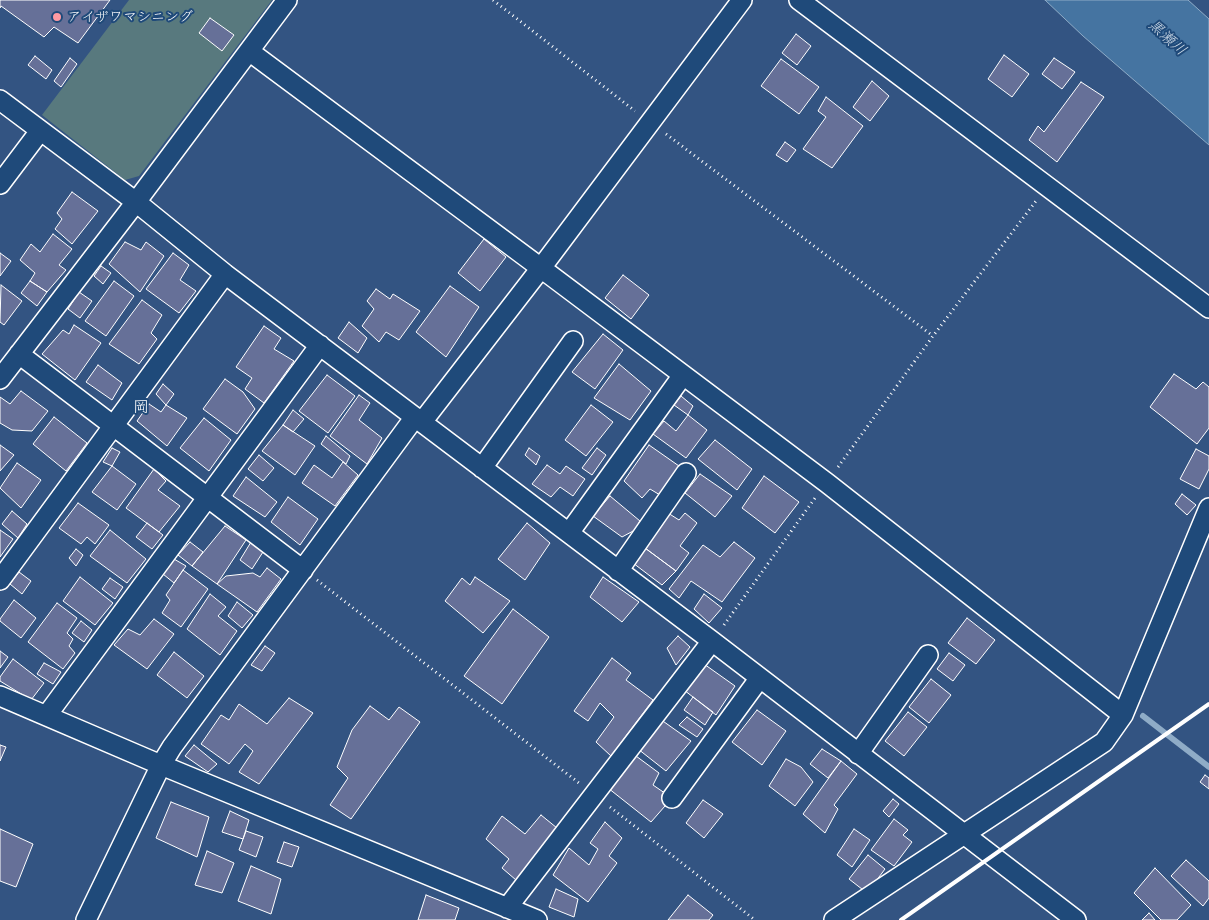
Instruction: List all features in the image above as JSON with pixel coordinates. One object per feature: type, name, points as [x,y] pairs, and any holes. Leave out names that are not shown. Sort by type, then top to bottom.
[{"type":"street","points":[[0,379],[136,202],[287,0]]},
{"type":"street","points":[[86,920],[161,765],[172,747],[303,570],[418,420],[542,268],[742,0]]},
{"type":"street","points":[[799,0],[1209,308]]},
{"type":"street","points":[[248,51],[683,374],[1123,715]]},
{"type":"street","points":[[0,100],[136,202],[225,274],[712,641],[964,835],[1064,917]]},
{"type":"street","points":[[0,184],[40,131]]},
{"type":"street","points":[[0,580],[225,274]]},
{"type":"street","points":[[482,468],[573,341]]},
{"type":"street","points":[[47,715],[320,346]]},
{"type":"street","points":[[19,354],[303,570]]},
{"type":"street","points":[[569,533],[683,374]]},
{"type":"street","points":[[618,571],[686,473]]},
{"type":"street","points":[[834,920],[1104,742],[1123,715],[1209,508]]},
{"type":"street","points":[[507,908],[712,641]]},
{"type":"street","points":[[858,754],[928,655]]},
{"type":"street","points":[[672,798],[759,678]]},
{"type":"street","points":[[0,696],[161,765],[537,920]]},
{"type":"path","points":[[493,0],[650,122],[933,336],[1048,187]]},
{"type":"path","points":[[303,570],[755,920]]},
{"type":"green space","points":[[129,0],[272,0],[139,176],[125,180],[42,115]]},
{"type":"water","name":"黒瀬川","points":[[1045,0],[1188,0],[1209,19],[1209,145],[1083,36]]},
{"type":"building","name":"アイザワマシニング","points":[[0,0],[110,0],[78,43],[54,27],[44,37],[1,6],[0,8]]},
{"type":"building","points":[[210,18],[234,35],[222,51],[199,33]]},
{"type":"building","points":[[796,34],[811,46],[797,65],[782,53]]},
{"type":"building","points":[[1004,55],[1029,74],[1012,97],[988,79]]},
{"type":"building","points":[[35,56],[52,70],[46,79],[28,65]]},
{"type":"building","points":[[70,58],[77,64],[61,87],[54,81]]},
{"type":"building","points":[[1054,58],[1075,72],[1062,89],[1042,74]]},
{"type":"building","points":[[781,59],[819,87],[799,114],[761,86]]},
{"type":"building","points":[[872,81],[889,96],[870,121],[853,107]]},
{"type":"building","points":[[1081,82],[1104,97],[1057,162],[1029,140],[1038,126],[1044,132]]},
{"type":"building","points":[[826,97],[863,126],[832,168],[803,149],[826,117],[818,111]]},
{"type":"building","points":[[785,142],[796,150],[787,162],[776,155]]},
{"type":"building","points":[[72,192],[98,211],[72,244],[55,229],[62,219],[57,213]]},
{"type":"building","points":[[53,234],[72,249],[59,265],[66,270],[47,292],[30,281],[35,273],[20,260],[31,244],[40,252]]},
{"type":"building","points":[[484,239],[506,257],[480,291],[458,273]]},
{"type":"building","points":[[125,242],[141,250],[146,242],[164,256],[140,292],[109,264]]},
{"type":"building","points":[[0,253],[11,261],[0,276]]},
{"type":"building","points":[[173,253],[189,265],[180,280],[196,291],[179,313],[146,289]]},
{"type":"building","points":[[101,266],[111,273],[103,284],[94,276]]},
{"type":"building","points":[[623,275],[649,295],[631,319],[605,298]]},
{"type":"building","points":[[30,281],[47,292],[37,306],[21,293]]},
{"type":"building","points":[[114,281],[134,296],[106,336],[85,321]]},
{"type":"building","points":[[1,285],[22,301],[4,325],[0,322]]},
{"type":"building","points":[[450,286],[479,307],[446,357],[416,332]]},
{"type":"building","points":[[376,289],[390,299],[393,294],[420,311],[399,340],[386,332],[379,342],[362,326],[374,309],[367,301]]},
{"type":"building","points":[[79,292],[92,301],[80,318],[68,309]]},
{"type":"building","points":[[142,300],[162,315],[151,333],[157,339],[139,364],[109,344]]},
{"type":"building","points":[[349,322],[367,338],[358,353],[338,338]]},
{"type":"building","points":[[74,325],[101,343],[75,380],[42,354],[63,330],[69,334]]},
{"type":"building","points":[[264,326],[281,338],[274,349],[294,361],[264,403],[245,389],[252,378],[236,367]]},
{"type":"building","points":[[603,334],[623,350],[595,389],[572,372]]},
{"type":"building","points":[[619,364],[651,391],[630,420],[594,398]]},
{"type":"building","points":[[98,365],[122,383],[112,400],[86,382]]},
{"type":"building","points":[[1174,374],[1196,389],[1203,382],[1209,387],[1209,428],[1197,444],[1150,407]]},
{"type":"building","points":[[327,375],[355,396],[328,433],[299,411]]},
{"type":"building","points":[[225,379],[243,392],[255,409],[237,434],[203,409]]},
{"type":"building","points":[[163,384],[174,394],[166,405],[156,394]]},
{"type":"building","points":[[21,391],[48,411],[32,431],[12,430],[0,423],[0,397],[10,404]]},
{"type":"building","points":[[359,395],[370,403],[359,420],[382,438],[367,464],[330,436]]},
{"type":"building","points":[[681,396],[693,406],[688,415],[674,405]]},
{"type":"building","points":[[149,404],[161,412],[166,405],[187,418],[167,446],[137,421]]},
{"type":"building","points":[[591,405],[613,422],[586,456],[565,440]]},
{"type":"building","points":[[293,410],[304,419],[293,432],[283,425]]},
{"type":"building","points":[[688,415],[707,430],[686,458],[653,434],[664,421],[676,431]]},
{"type":"building","points":[[54,417],[87,443],[66,471],[33,444]]},
{"type":"building","points":[[204,418],[231,440],[209,471],[180,448]]},
{"type":"building","points":[[283,425],[315,446],[295,475],[262,451]]},
{"type":"building","points":[[326,436],[350,456],[346,464],[321,444]]},
{"type":"building","points":[[715,440],[752,469],[737,490],[698,459]]},
{"type":"building","points":[[0,445],[14,455],[0,471]]},
{"type":"building","points":[[649,445],[679,466],[660,495],[650,489],[642,498],[624,481]]},
{"type":"building","points":[[112,448],[120,452],[112,466],[103,462]]},
{"type":"building","points":[[529,448],[540,456],[536,465],[525,455]]},
{"type":"building","points":[[597,448],[606,455],[592,475],[582,468]]},
{"type":"building","points":[[1196,449],[1209,456],[1209,469],[1199,489],[1180,479]]},
{"type":"building","points":[[259,455],[274,468],[263,481],[248,469]]},
{"type":"building","points":[[343,462],[358,475],[335,506],[302,483],[314,465],[332,478]]},
{"type":"building","points":[[17,463],[41,480],[21,508],[0,488]]},
{"type":"building","points":[[547,465],[560,474],[566,466],[585,479],[573,496],[560,487],[551,497],[532,484]]},
{"type":"building","points":[[112,466],[136,484],[117,510],[92,492]]},
{"type":"building","points":[[154,469],[166,481],[158,490],[180,506],[159,532],[126,508]]},
{"type":"building","points":[[700,474],[732,496],[715,517],[685,493]]},
{"type":"building","points":[[764,476],[799,502],[775,533],[742,508]]},
{"type":"building","points":[[246,477],[277,502],[265,517],[233,496]]},
{"type":"building","points":[[1182,494],[1196,505],[1187,515],[1175,504]]},
{"type":"building","points":[[610,496],[640,521],[635,530],[622,537],[593,516]]},
{"type":"building","points":[[288,497],[318,519],[300,545],[271,522]]},
{"type":"building","points":[[78,503],[109,525],[95,544],[87,537],[81,544],[59,528]]},
{"type":"building","points":[[12,511],[27,524],[18,538],[2,524]]},
{"type":"building","points":[[668,513],[679,520],[685,513],[697,523],[680,546],[689,553],[676,571],[645,548]]},
{"type":"building","points":[[147,523],[163,535],[152,549],[136,537]]},
{"type":"building","points":[[527,523],[550,543],[525,580],[498,559]]},
{"type":"building","points":[[225,526],[246,540],[217,584],[192,566]]},
{"type":"building","points":[[0,530],[13,539],[0,557]]},
{"type":"building","points":[[110,530],[146,559],[127,583],[90,556]]},
{"type":"building","points":[[190,542],[203,552],[192,566],[178,555]]},
{"type":"building","points":[[251,542],[263,552],[252,569],[240,560]]},
{"type":"building","points":[[734,542],[755,558],[722,602],[691,581],[679,598],[669,589],[703,545],[720,557]]},
{"type":"building","points":[[645,548],[676,571],[662,585],[633,563]]},
{"type":"building","points":[[76,549],[83,555],[76,566],[69,558]]},
{"type":"building","points":[[174,559],[186,566],[174,583],[163,574]]},
{"type":"building","points":[[267,568],[281,579],[257,612],[217,584],[226,576],[253,573],[260,577]]},
{"type":"building","points":[[183,570],[208,589],[181,627],[162,613],[170,600],[166,595]]},
{"type":"building","points":[[19,572],[31,581],[22,594],[10,584]]},
{"type":"building","points":[[80,577],[113,603],[95,625],[63,601]]},
{"type":"building","points":[[475,577],[510,601],[483,633],[445,601],[462,578],[470,585]]},
{"type":"building","points":[[603,577],[639,602],[622,622],[590,597]]},
{"type":"building","points":[[110,578],[123,587],[115,599],[102,589]]},
{"type":"building","points":[[210,594],[226,607],[218,616],[237,631],[220,655],[187,629]]},
{"type":"building","points":[[704,594],[722,608],[709,623],[694,609]]},
{"type":"building","points":[[14,600],[36,618],[21,638],[0,621]]},
{"type":"building","points":[[237,602],[253,615],[242,628],[228,616]]},
{"type":"building","points":[[57,603],[77,618],[67,633],[73,639],[69,646],[75,653],[63,669],[28,642]]},
{"type":"building","points":[[513,609],[549,637],[502,704],[464,676]]},
{"type":"building","points":[[967,618],[995,640],[976,664],[948,643]]},
{"type":"building","points":[[154,619],[174,634],[147,669],[114,645],[128,629],[140,635]]},
{"type":"building","points":[[81,621],[92,630],[84,642],[72,633]]},
{"type":"building","points":[[678,636],[690,647],[676,665],[667,648]]},
{"type":"building","points":[[265,646],[275,653],[262,671],[251,665]]},
{"type":"building","points":[[0,651],[8,657],[0,668]]},
{"type":"building","points":[[174,652],[204,676],[187,698],[157,675]]},
{"type":"building","points":[[949,653],[965,665],[953,681],[937,669]]},
{"type":"building","points":[[612,658],[631,673],[626,680],[653,700],[611,756],[596,742],[614,717],[600,703],[588,721],[574,711]]},
{"type":"building","points":[[13,659],[44,683],[31,700],[0,681],[0,677]]},
{"type":"building","points":[[44,663],[61,672],[53,684],[37,674]]},
{"type":"building","points":[[704,664],[735,686],[716,715],[684,690]]},
{"type":"building","points":[[931,679],[951,695],[929,723],[909,707]]},
{"type":"building","points":[[693,697],[713,712],[705,725],[684,710]]},
{"type":"building","points":[[289,698],[313,713],[259,784],[239,772],[253,751],[245,744],[229,764],[201,744],[221,715],[229,720],[239,704],[267,724]]},
{"type":"building","points":[[370,706],[389,720],[399,707],[420,722],[351,819],[330,805],[348,778],[337,767],[352,730]]},
{"type":"building","points":[[757,710],[786,731],[762,765],[732,742]]},
{"type":"building","points":[[908,712],[927,727],[904,756],[885,741]]},
{"type":"building","points":[[687,717],[703,729],[697,737],[679,725]]},
{"type":"building","points":[[660,719],[691,741],[666,771],[638,749]]},
{"type":"building","points":[[0,745],[6,747],[0,761]]},
{"type":"building","points":[[194,745],[217,764],[208,772],[185,756]]},
{"type":"building","points":[[822,749],[841,761],[828,778],[810,764]]},
{"type":"building","points":[[636,756],[659,773],[653,785],[672,798],[651,822],[608,788]]},
{"type":"building","points":[[786,759],[801,767],[813,782],[795,806],[769,786]]},
{"type":"building","points":[[841,761],[857,774],[834,805],[838,809],[825,833],[803,814]]},
{"type":"building","points":[[1205,775],[1209,778],[1209,789],[1200,782]]},
{"type":"building","points":[[893,799],[899,804],[889,817],[883,811]]},
{"type":"building","points":[[703,800],[723,814],[704,838],[686,823]]},
{"type":"building","points":[[171,802],[209,817],[197,857],[156,838]]},
{"type":"building","points":[[230,811],[249,820],[243,839],[222,832]]},
{"type":"building","points":[[541,815],[557,828],[516,880],[502,868],[509,859],[486,839],[502,816],[525,834]]},
{"type":"building","points":[[894,819],[908,830],[903,835],[912,842],[894,866],[871,850]]},
{"type":"building","points":[[605,822],[622,838],[609,856],[617,863],[588,902],[553,875],[569,848],[589,865],[598,849],[590,843]]},
{"type":"building","points":[[0,829],[33,844],[16,887],[0,881]]},
{"type":"building","points":[[854,829],[870,840],[852,867],[837,855]]},
{"type":"building","points":[[246,831],[263,837],[256,857],[239,850]]},
{"type":"building","points":[[284,842],[299,847],[292,867],[277,862]]},
{"type":"building","points":[[207,851],[234,863],[222,893],[195,885]]},
{"type":"building","points":[[868,855],[885,869],[867,893],[849,879]]},
{"type":"building","points":[[1186,860],[1209,881],[1209,898],[1203,906],[1171,876]]},
{"type":"building","points":[[251,866],[281,879],[271,914],[238,901]]},
{"type":"building","points":[[1155,868],[1191,905],[1177,920],[1161,920],[1134,893]]},
{"type":"building","points":[[556,889],[578,899],[574,917],[549,907]]},
{"type":"building","points":[[426,895],[459,908],[455,920],[418,920]]},
{"type":"building","points":[[688,895],[713,915],[709,920],[668,920]]},
{"type":"building","points":[[1149,913],[1155,920],[1142,920]]},
{"type":"waterway","points":[[1143,716],[1209,767]]},
{"type":"railway","points":[[901,920],[1209,704]]},
{"type":"place","name":"アイザワマシニング","points":[[57,17]]},
{"type":"district","name":"岡","points":[[141,408]]}]
